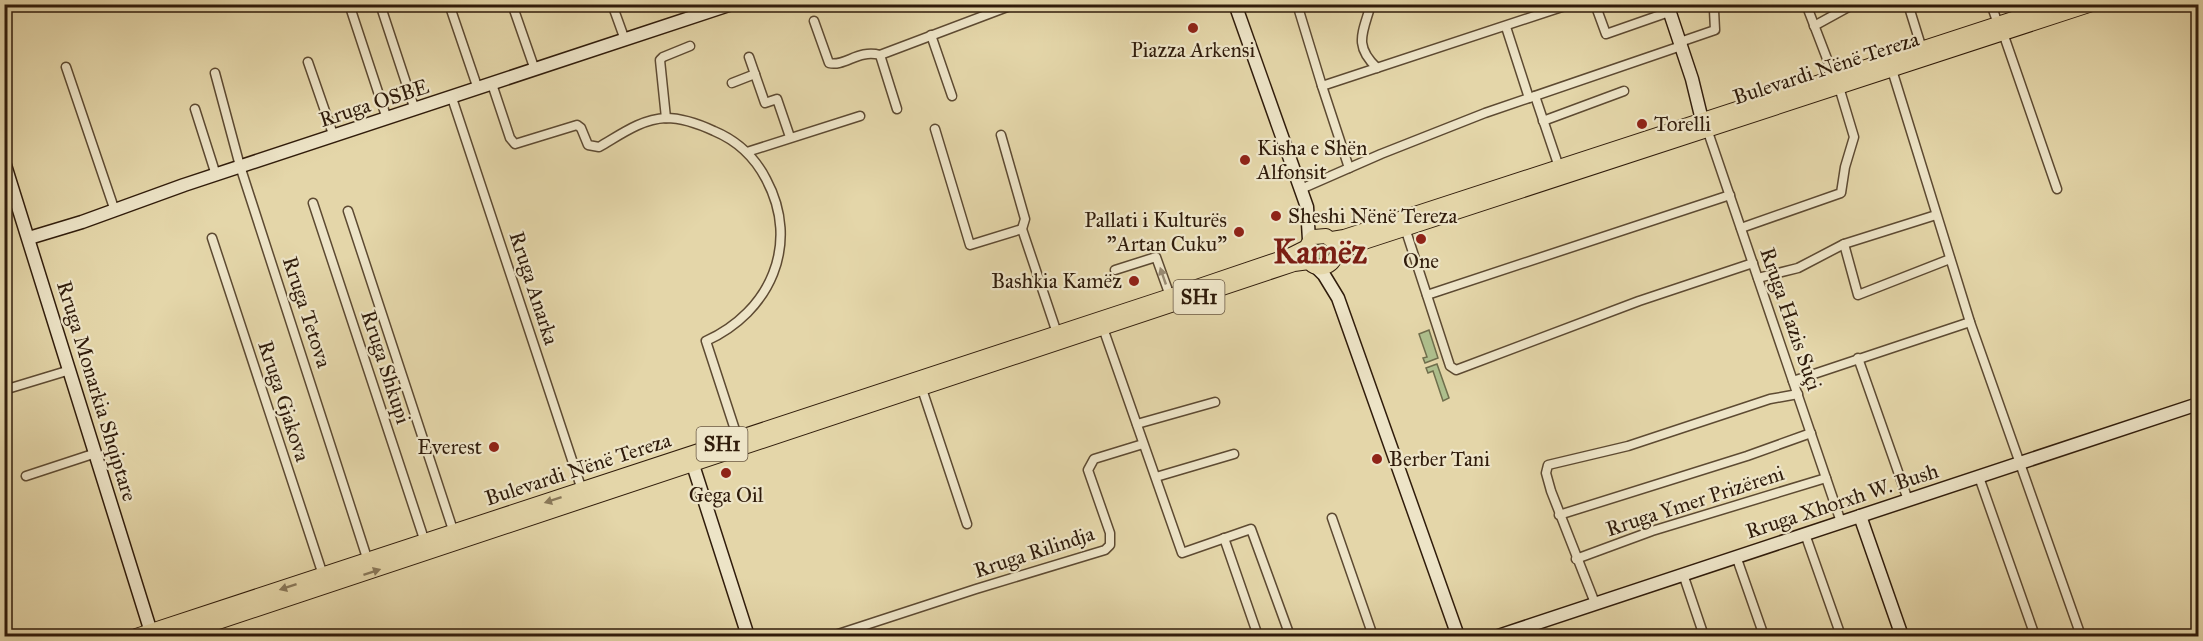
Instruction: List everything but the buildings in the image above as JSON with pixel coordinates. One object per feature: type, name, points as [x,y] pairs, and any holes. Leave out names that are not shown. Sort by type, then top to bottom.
[{"type":"main road","name":"Bulevardi Nënë Tereza","points":[[136,636],[1057,333],[1101,323],[1294,264],[1325,267],[1358,243],[1705,124],[1836,82],[1922,49],[2092,4]]},
{"type":"main road","name":"Bulevardi Nënë Tereza","points":[[1836,82],[1892,69],[2000,29],[2052,6]]},
{"type":"main road","name":"Bulevardi Nënë Tereza","points":[[176,636],[922,389],[1170,296],[1291,255],[1316,236],[1350,235],[1558,167],[1705,124]]},
{"type":"main road","points":[[1329,237],[1337,247],[1336,259]]},
{"type":"main road","points":[[1307,244],[1305,254],[1312,264]]},
{"type":"street","points":[[349,4],[387,119]]},
{"type":"street","points":[[380,4],[415,110]]},
{"type":"street","points":[[449,4],[478,89]]},
{"type":"street","points":[[512,4],[535,70]]},
{"type":"street","points":[[612,4],[625,40]]},
{"type":"street","name":"Rruga OSBE","points":[[29,238],[115,211],[240,166],[625,40],[692,11],[732,4]]},
{"type":"street","points":[[814,21],[829,63],[835,64],[866,53],[880,55],[1015,4]]},
{"type":"street","points":[[1235,4],[1307,207],[1329,237]]},
{"type":"street","points":[[1297,4],[1349,168]]},
{"type":"street","points":[[1371,4],[1362,39],[1362,48],[1364,55],[1377,68]]},
{"type":"street","points":[[1322,86],[1571,4]]},
{"type":"street","points":[[1595,4],[1606,34],[1668,8],[1705,124]]},
{"type":"street","points":[[1301,189],[1431,133],[1715,30],[1716,4]]},
{"type":"street","points":[[1741,228],[1841,193],[1845,166],[1854,137],[1806,4]]},
{"type":"street","points":[[1814,26],[1854,4]]},
{"type":"street","points":[[1908,4],[1922,49]]},
{"type":"street","points":[[1991,4],[2056,189]]},
{"type":"street","points":[[1506,27],[1543,121],[1558,167]]},
{"type":"street","points":[[931,35],[951,96]]},
{"type":"street","points":[[666,118],[660,60],[690,46]]},
{"type":"street","points":[[880,55],[897,109]]},
{"type":"street","points":[[749,57],[765,103],[777,99],[790,137]]},
{"type":"street","points":[[308,62],[334,137]]},
{"type":"street","points":[[66,67],[115,211]]},
{"type":"street","points":[[1892,69],[1970,322],[2081,636]]},
{"type":"street","name":"Rruga Tetova","points":[[214,73],[240,166],[368,561]]},
{"type":"street","points":[[732,82],[755,74]]},
{"type":"street","points":[[492,84],[510,138],[515,144],[578,125],[588,145],[599,147],[640,124],[666,118],[697,124],[713,130],[738,143],[758,165],[773,191],[781,222],[781,238],[775,268],[770,282],[750,312],[723,334],[706,341],[738,439]]},
{"type":"street","points":[[1543,121],[1624,91]]},
{"type":"street","name":"Rruga Anarka","points":[[452,98],[582,490]]},
{"type":"street","points":[[195,109],[216,175]]},
{"type":"street","points":[[747,152],[860,116]]},
{"type":"street","name":"Rruga Hazis Suçi","points":[[1705,124],[1842,522]]},
{"type":"street","points":[[935,129],[970,245],[1022,229]]},
{"type":"street","points":[[1001,135],[1025,219],[1022,229],[1057,333]]},
{"type":"street","name":"Rruga Monarkia Shqiptare","points":[[4,162],[151,632]]},
{"type":"street","points":[[1426,295],[1730,195]]},
{"type":"street","name":"Rruga Shkupi","points":[[313,203],[425,542]]},
{"type":"street","points":[[1307,207],[1307,244]]},
{"type":"street","points":[[348,211],[454,532]]},
{"type":"street","points":[[1758,278],[1798,268],[1844,244],[1936,215]]},
{"type":"street","points":[[1405,228],[1450,366],[1456,370],[1639,301],[1753,263]]},
{"type":"street","name":"Rruga Gjakova","points":[[212,238],[322,575]]},
{"type":"street","points":[[1844,244],[1858,295],[1950,260]]},
{"type":"street","points":[[1115,270],[1156,257],[1170,296]]},
{"type":"street","points":[[1336,259],[1338,298]]},
{"type":"street","points":[[1312,264],[1324,275],[1338,298],[1458,636]]},
{"type":"street","points":[[1793,381],[1970,322]]},
{"type":"street","points":[[1101,323],[1182,553],[1248,529],[1253,531],[1290,636]]},
{"type":"street","points":[[1858,358],[1908,500]]},
{"type":"street","points":[[4,390],[70,370]]},
{"type":"street","points":[[922,389],[967,524]]},
{"type":"street","points":[[1595,603],[1559,515],[1546,473],[1548,465],[1628,446],[1770,399],[1798,394]]},
{"type":"street","points":[[1137,424],[1215,402]]},
{"type":"street","name":"Rruga Xhorxh W. Bush","points":[[1498,636],[2199,404]]},
{"type":"street","points":[[1559,515],[1811,433]]},
{"type":"street","name":"Rruga Rilindja","points":[[832,636],[1105,550],[1110,545],[1110,533],[1088,470],[1094,459],[1143,444]]},
{"type":"street","points":[[26,476],[96,453]]},
{"type":"street","points":[[1156,477],[1234,454]]},
{"type":"street","points":[[693,465],[748,636]]},
{"type":"street","points":[[1979,477],[2035,636]]},
{"type":"street","name":"Rruga Ymer Prizëreni","points":[[1576,559],[1652,531],[1826,478]]},
{"type":"street","points":[[1860,516],[1902,636]]},
{"type":"street","points":[[1332,518],[1373,636]]},
{"type":"street","points":[[1805,534],[1841,636]]},
{"type":"street","points":[[1224,538],[1258,636]]},
{"type":"street","points":[[1736,556],[1764,636]]},
{"type":"street","points":[[1683,574],[1704,636]]},
{"type":"green space","points":[[1317,243],[1323,243],[1328,251],[1326,257],[1317,259],[1312,254],[1312,248]]},
{"type":"green space","points":[[1429,330],[1438,358],[1425,363],[1423,358],[1427,357],[1419,334]]},
{"type":"green space","points":[[1437,364],[1449,398],[1443,401],[1433,371],[1428,373],[1426,368]]},
{"type":"place","name":"Piazza Arkensi","points":[[1193,28]]},
{"type":"place","name":"Torelli","points":[[1642,124]]},
{"type":"place","name":"Kisha e Shën Alfonsit","points":[[1245,160]]},
{"type":"place","name":"Sheshi Nënë Tereza","points":[[1276,216]]},
{"type":"place","name":"Pallati i Kulturës \"Artan Cuku\"","points":[[1239,232]]},
{"type":"place","name":"One","points":[[1421,239]]},
{"type":"place","name":"Bashkia Kamëz","points":[[1134,281]]},
{"type":"place","name":"Everest","points":[[494,447]]},
{"type":"place","name":"Berber Tani","points":[[1377,459]]},
{"type":"place","name":"Gega Oil","points":[[726,473]]},
{"type":"district","name":"Kamëz","points":[[1320,251]]}]
